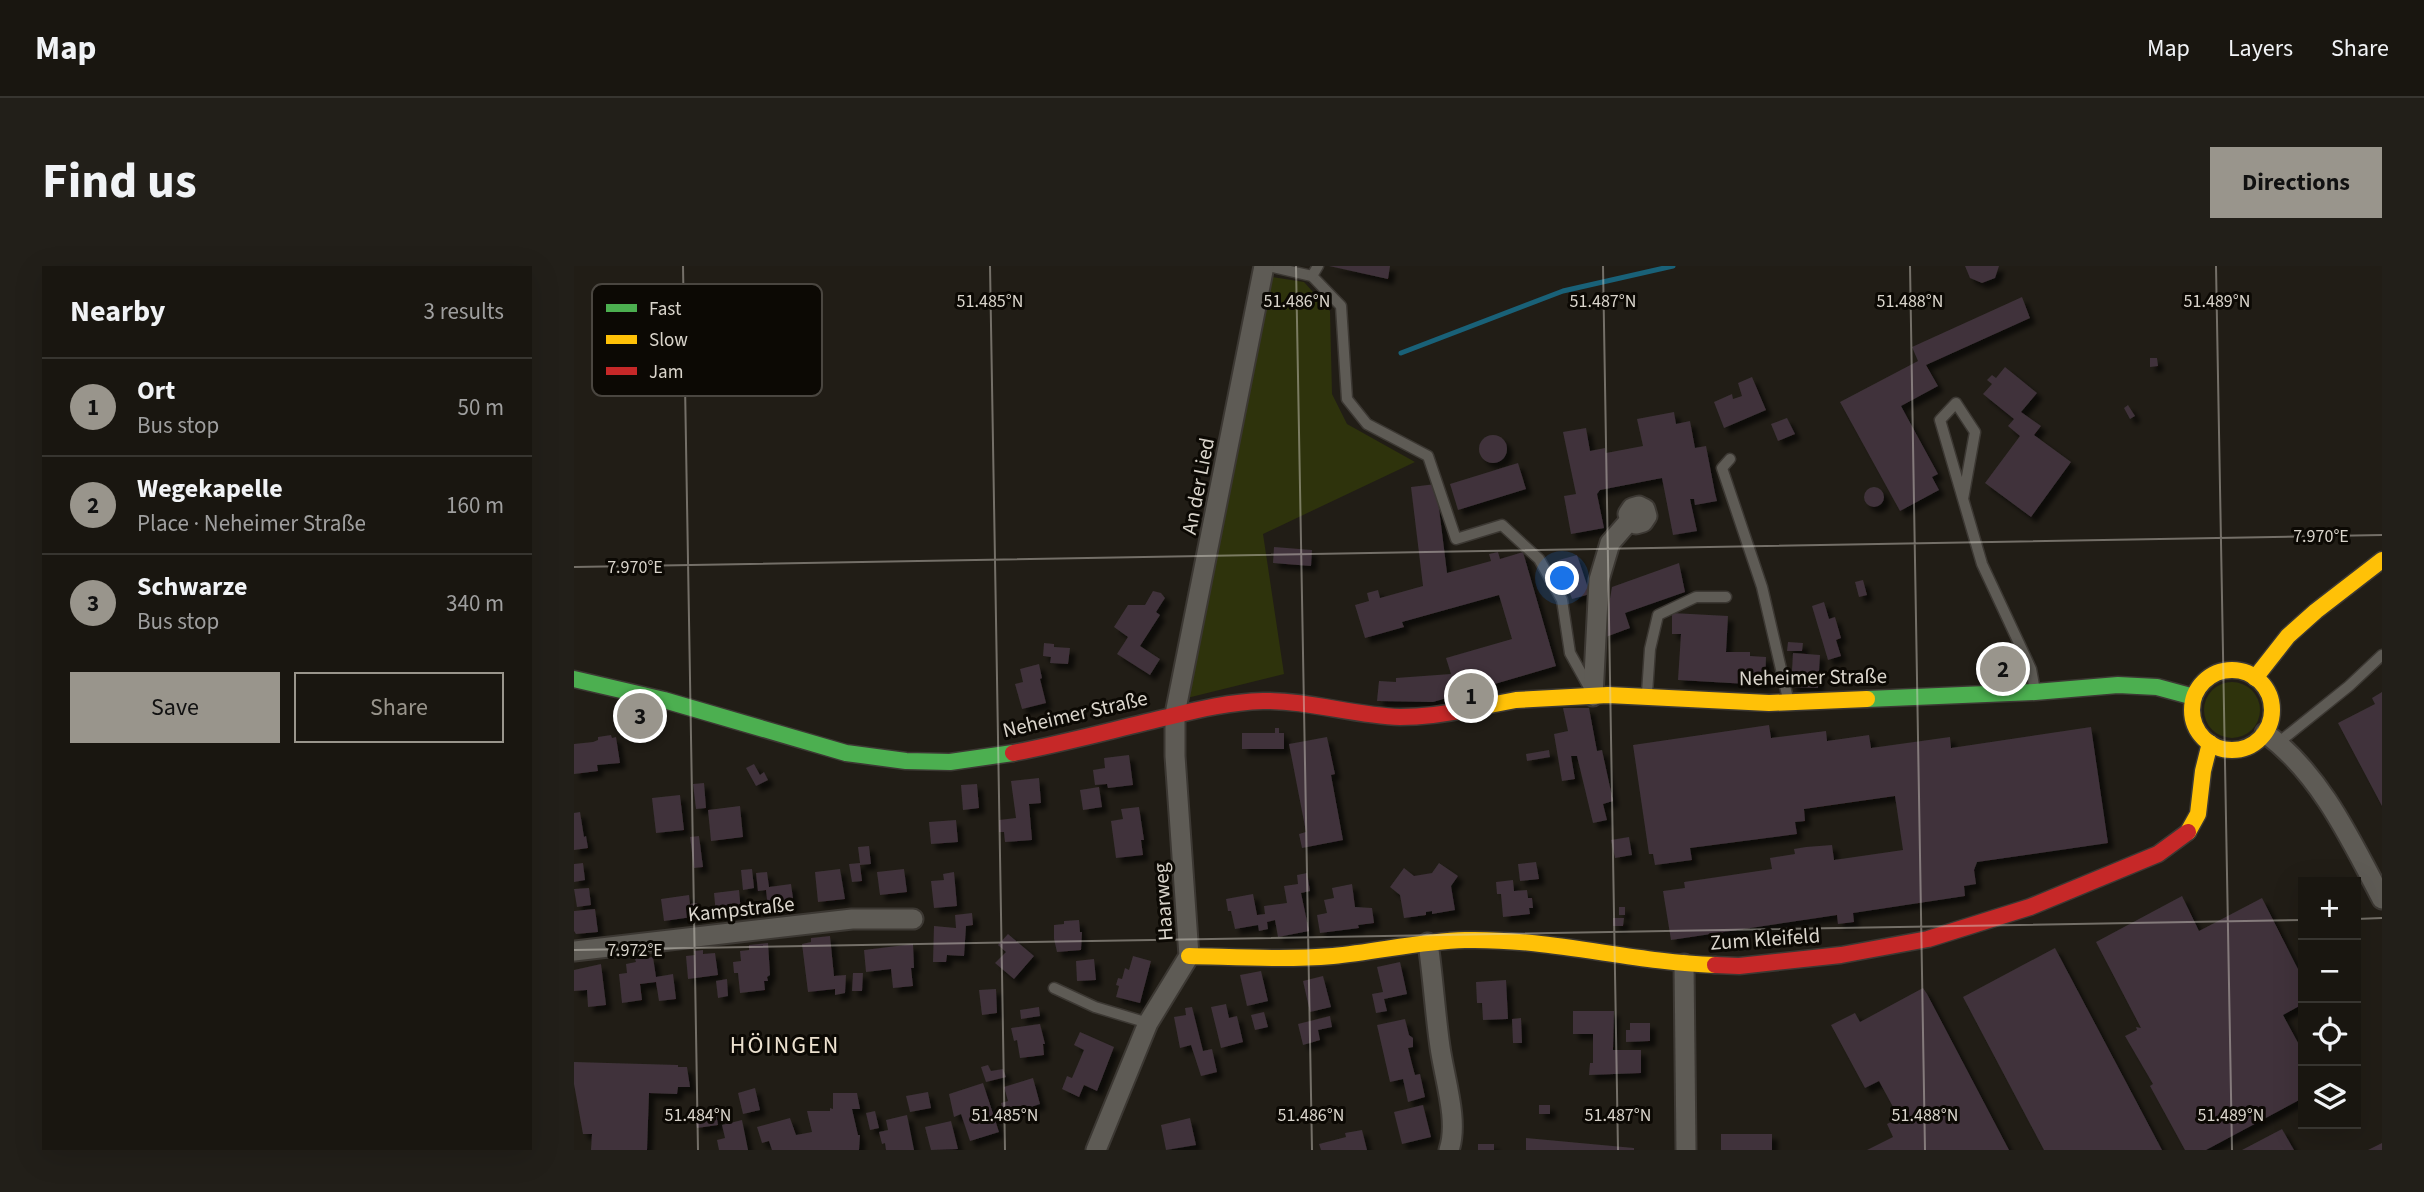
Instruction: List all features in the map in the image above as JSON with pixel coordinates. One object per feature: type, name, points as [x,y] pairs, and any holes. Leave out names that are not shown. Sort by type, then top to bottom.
[{"type":"main road","points":[[2255,678],[2288,636],[2382,560]]},
{"type":"main road","points":[[2236,670],[2255,678],[2269,694],[2272,704],[2271,738],[2239,750],[2229,750],[2210,743],[2202,736],[2193,718],[2194,697],[2199,688],[2215,674],[2236,670]]},
{"type":"main road","name":"Neheimer Straße","points":[[574,679],[664,700],[846,753],[906,761],[995,757],[1066,743],[1227,703],[1266,701],[1398,717],[1421,717],[1516,699],[1592,694],[1789,703],[2035,692],[2118,685],[2157,687],[2194,697]]},
{"type":"main road","name":"Zum Kleifeld","points":[[1189,956],[1334,956],[1465,940],[1514,941],[1684,964],[1739,966],[1841,955],[1928,939],[2030,906],[2158,854],[2186,835],[2198,814],[2203,771],[2210,743]]},
{"type":"street","name":"An der Lied","points":[[1175,714],[1266,266]]},
{"type":"street","points":[[1592,694],[1599,580],[1610,543],[1630,520]]},
{"type":"street","name":"Haarweg","points":[[1096,1150],[1148,1023],[1189,956],[1175,756],[1175,714]]},
{"type":"street","points":[[2271,738],[2296,760],[2327,801],[2382,899]]},
{"type":"street","name":"Kampstraße","points":[[574,951],[852,919],[913,919]]},
{"type":"street","points":[[1428,943],[1452,1122],[1449,1150]]},
{"type":"street","points":[[1684,964],[1686,1150]]},
{"type":"lane","points":[[1266,266],[1312,276],[1341,306],[1347,399],[1367,424],[1428,456],[1456,539],[1502,525],[1539,559],[1562,600],[1570,653],[1592,694]]},
{"type":"lane","points":[[1312,276],[1318,266]]},
{"type":"lane","points":[[1963,499],[1975,432],[1956,403],[1940,420],[1963,499],[1982,564],[2031,668],[2035,692]]},
{"type":"lane","points":[[1730,458],[1722,468],[1762,587],[1789,703]]},
{"type":"lane","points":[[1647,697],[1650,649],[1658,615],[1696,597],[1726,597]]},
{"type":"lane","points":[[2271,738],[2349,686],[2382,655]]},
{"type":"lane","points":[[1054,988],[1096,1007],[1148,1023]]},
{"type":"green space","points":[[1272,277],[1304,282],[1330,311],[1332,394],[1347,424],[1415,462],[1263,534],[1284,674],[1187,698]]},
{"type":"green space","points":[[2232,682],[2243,684],[2252,690],[2258,699],[2258,721],[2252,730],[2243,736],[2232,738],[2221,736],[2212,730],[2206,721],[2204,710],[2206,699],[2212,690],[2221,684]]},
{"type":"building","points":[[1329,266],[1390,266],[1388,279]]},
{"type":"building","points":[[1965,266],[1999,266],[1995,278],[1982,283],[1970,278]]},
{"type":"building","points":[[2022,297],[2030,318],[1926,365],[1938,386],[1901,406],[1938,474],[1932,477],[1939,490],[1900,511],[1840,402],[1918,361],[1912,347]]},
{"type":"building","points":[[2150,358],[2157,358],[2158,366],[2150,367]]},
{"type":"building","points":[[2005,367],[2037,393],[2021,412],[2041,426],[2034,435],[2071,462],[2031,517],[1985,483],[2020,436],[2008,426],[2014,419],[1983,394],[1992,384],[1987,380],[1992,375],[1996,378]]},
{"type":"building","points":[[1752,377],[1766,410],[1724,428],[1714,402],[1732,394],[1733,399],[1742,396],[1738,383]]},
{"type":"building","points":[[2128,405],[2135,416],[2130,419],[2124,408]]},
{"type":"building","points":[[1674,412],[1676,424],[1690,421],[1695,448],[1706,446],[1717,501],[1695,505],[1694,499],[1690,499],[1697,531],[1673,535],[1662,478],[1600,490],[1597,494],[1604,528],[1571,534],[1564,496],[1576,494],[1563,432],[1586,428],[1590,451],[1605,448],[1606,453],[1643,446],[1637,419]]},
{"type":"building","points":[[1787,418],[1795,434],[1778,441],[1771,424]]},
{"type":"building","points":[[1493,435],[1503,439],[1507,449],[1503,459],[1493,463],[1483,459],[1479,449],[1483,439]]},
{"type":"building","points":[[1518,463],[1526,489],[1458,510],[1450,484]]},
{"type":"building","points":[[1436,484],[1447,573],[1491,561],[1489,554],[1498,552],[1500,559],[1523,552],[1556,666],[1433,702],[1377,701],[1379,681],[1396,682],[1396,678],[1451,674],[1446,658],[1512,639],[1499,595],[1402,622],[1404,627],[1365,638],[1355,605],[1369,601],[1367,593],[1378,590],[1380,598],[1423,586],[1411,487]]},
{"type":"building","points":[[1874,487],[1881,490],[1884,497],[1881,504],[1874,507],[1867,504],[1864,497],[1867,490]]},
{"type":"building","points":[[1274,547],[1312,550],[1311,566],[1273,563]]},
{"type":"building","points":[[1577,555],[1590,594],[1572,599],[1559,560]]},
{"type":"building","points":[[1679,563],[1685,592],[1625,613],[1630,628],[1603,638],[1612,587]]},
{"type":"building","points":[[1863,580],[1867,595],[1859,597],[1855,582]]},
{"type":"building","points":[[1153,591],[1161,593],[1165,598],[1156,612],[1160,615],[1140,646],[1160,659],[1150,675],[1117,654],[1128,637],[1114,627],[1128,605],[1145,605]]},
{"type":"building","points":[[1824,602],[1829,619],[1835,617],[1841,638],[1836,640],[1841,656],[1828,660],[1812,606]]},
{"type":"building","points":[[1672,613],[1728,616],[1726,652],[1750,652],[1750,656],[1766,657],[1765,685],[1678,680],[1681,634],[1672,634]]},
{"type":"building","points":[[1788,642],[1803,643],[1802,651],[1787,651]]},
{"type":"building","points":[[1044,643],[1070,648],[1068,664],[1050,663],[1051,657],[1043,656]]},
{"type":"building","points":[[1793,653],[1820,655],[1818,688],[1791,687]]},
{"type":"building","points":[[1039,664],[1046,703],[1022,709],[1015,684],[1023,682],[1020,669]]},
{"type":"building","points":[[2382,692],[2382,806],[2338,723],[2375,704],[2372,698]]},
{"type":"building","points":[[1563,708],[1589,708],[1597,751],[1602,750],[1613,801],[1603,804],[1607,820],[1593,823],[1577,756],[1571,756],[1575,779],[1562,781],[1554,734],[1568,731]]},
{"type":"building","points":[[1769,725],[1771,738],[1826,731],[1827,741],[1869,735],[1871,748],[1950,737],[1951,748],[2091,727],[2108,843],[1977,862],[1974,870],[1976,884],[1964,886],[1965,896],[1853,913],[1854,922],[1838,924],[1837,915],[1671,940],[1663,891],[1685,888],[1684,882],[1772,869],[1770,858],[1795,854],[1794,849],[1806,847],[1832,845],[1834,860],[1903,850],[1895,796],[1804,809],[1805,821],[1795,822],[1797,834],[1690,848],[1692,860],[1655,865],[1653,854],[1649,854],[1633,745]]},
{"type":"building","points":[[1275,728],[1279,728],[1279,733],[1284,733],[1284,749],[1242,749],[1242,733],[1275,733]]},
{"type":"building","points":[[611,735],[612,738],[616,737],[620,763],[597,765],[598,771],[574,774],[574,744],[593,742],[598,740],[598,737]]},
{"type":"building","points":[[1327,737],[1335,774],[1331,775],[1343,840],[1302,848],[1299,834],[1306,832],[1289,744]]},
{"type":"building","points":[[1549,750],[1550,757],[1527,761],[1526,754]]},
{"type":"building","points":[[1129,755],[1133,785],[1108,788],[1107,784],[1095,785],[1093,770],[1105,768],[1104,758]]},
{"type":"building","points":[[754,764],[760,775],[764,772],[768,780],[756,786],[746,768]]},
{"type":"building","points":[[1039,778],[1041,803],[1029,804],[1032,840],[1005,842],[1004,832],[999,832],[999,820],[1016,818],[1011,781]]},
{"type":"building","points":[[704,783],[706,808],[696,809],[693,784]]},
{"type":"building","points":[[977,784],[979,808],[963,810],[961,785]]},
{"type":"building","points":[[1099,787],[1102,807],[1083,810],[1080,790]]},
{"type":"building","points":[[680,795],[684,830],[656,833],[652,798]]},
{"type":"building","points":[[740,806],[743,837],[711,841],[708,810]]},
{"type":"building","points":[[1139,807],[1144,840],[1141,840],[1143,855],[1116,858],[1111,821],[1123,819],[1121,809]]},
{"type":"building","points":[[580,812],[588,848],[574,850],[574,813]]},
{"type":"building","points":[[956,820],[958,842],[931,844],[929,822]]},
{"type":"building","points":[[699,836],[703,867],[694,868],[690,837]]},
{"type":"building","points":[[1629,837],[1632,855],[1615,858],[1611,840]]},
{"type":"building","points":[[869,846],[871,864],[860,865],[862,881],[852,882],[849,864],[860,863],[858,847]]},
{"type":"building","points":[[1536,862],[1539,879],[1520,881],[1518,864]]},
{"type":"building","points":[[583,863],[585,880],[574,882],[574,864]]},
{"type":"building","points":[[1439,863],[1458,876],[1451,886],[1455,910],[1432,914],[1432,911],[1426,912],[1426,915],[1404,918],[1400,895],[1390,887],[1404,868],[1414,876],[1432,873]]},
{"type":"building","points":[[752,869],[754,888],[743,890],[741,870]]},
{"type":"building","points":[[840,869],[845,899],[818,902],[815,872]]},
{"type":"building","points":[[904,869],[907,892],[880,895],[877,872]]},
{"type":"building","points":[[767,872],[769,887],[791,884],[794,906],[768,908],[766,890],[758,891],[756,873]]},
{"type":"building","points":[[954,872],[957,906],[934,908],[931,881],[944,880],[943,874]]},
{"type":"building","points":[[1307,873],[1310,891],[1301,893],[1309,931],[1278,937],[1275,920],[1267,922],[1268,929],[1259,931],[1258,925],[1235,929],[1226,899],[1253,894],[1257,915],[1265,914],[1264,906],[1287,903],[1284,886],[1298,884],[1297,875]]},
{"type":"building","points":[[1513,880],[1514,891],[1527,890],[1528,898],[1532,898],[1533,908],[1529,908],[1530,914],[1503,917],[1501,894],[1497,894],[1496,882]]},
{"type":"building","points":[[1352,884],[1355,907],[1372,908],[1374,923],[1358,925],[1359,928],[1320,933],[1317,915],[1327,913],[1324,900],[1334,898],[1332,888]]},
{"type":"building","points":[[589,888],[591,905],[577,907],[574,889]]},
{"type":"building","points":[[739,890],[741,912],[716,915],[714,893]]},
{"type":"building","points":[[689,895],[690,904],[697,903],[699,916],[664,921],[661,899]]},
{"type":"building","points":[[2182,896],[2199,931],[2262,898],[2298,969],[2298,1007],[2283,1015],[2298,1043],[2298,1101],[2206,1150],[2185,1150],[2150,1086],[2153,1084],[2125,1036],[2137,1030],[2136,1027],[2141,1028],[2096,942]]},
{"type":"building","points":[[1619,907],[1625,907],[1625,915],[1619,915]]},
{"type":"building","points":[[595,909],[598,932],[576,934],[574,911]]},
{"type":"building","points":[[972,913],[973,925],[966,926],[964,956],[947,955],[946,962],[933,962],[934,926],[956,928],[955,915]]},
{"type":"building","points":[[1613,918],[1624,918],[1623,926],[1613,926]]},
{"type":"building","points":[[1079,920],[1082,932],[1081,950],[1057,952],[1054,925]]},
{"type":"building","points":[[1008,934],[1034,956],[1014,979],[995,963],[1006,952],[998,945]]},
{"type":"building","points":[[830,936],[834,976],[846,975],[845,993],[835,995],[835,989],[808,992],[802,944],[811,942],[811,938]]},
{"type":"building","points":[[768,943],[770,975],[767,977],[768,981],[764,981],[765,990],[740,993],[738,973],[734,973],[733,962],[741,961],[740,951],[749,950],[749,945]]},
{"type":"building","points":[[913,944],[913,986],[893,988],[891,969],[866,972],[864,950]]},
{"type":"building","points":[[2055,948],[2162,1150],[2044,1150],[1963,997]]},
{"type":"building","points":[[703,950],[703,954],[715,953],[718,975],[688,979],[686,956]]},
{"type":"building","points":[[1133,956],[1151,961],[1140,1003],[1116,997],[1118,978],[1122,979],[1125,968],[1129,970]]},
{"type":"building","points":[[653,957],[656,977],[673,974],[676,999],[659,1001],[656,982],[640,984],[642,1000],[622,1003],[619,974],[627,973],[626,964],[636,962],[635,959]]},
{"type":"building","points":[[1094,959],[1096,980],[1077,981],[1076,961]]},
{"type":"building","points":[[1400,962],[1407,994],[1384,999],[1387,1011],[1376,1013],[1372,994],[1383,992],[1377,967]]},
{"type":"building","points":[[601,964],[606,1005],[588,1007],[587,990],[574,991],[574,970]]},
{"type":"building","points":[[1261,971],[1268,1001],[1247,1006],[1240,975]]},
{"type":"building","points":[[853,973],[863,973],[862,991],[852,991]]},
{"type":"building","points":[[1323,976],[1331,1007],[1310,1012],[1303,981]]},
{"type":"building","points":[[727,979],[728,996],[718,998],[716,981]]},
{"type":"building","points":[[1506,980],[1508,1019],[1483,1020],[1482,1003],[1477,1003],[1476,982]]},
{"type":"building","points":[[1923,988],[2009,1150],[1867,1150],[1893,1137],[1887,1124],[1899,1118],[1879,1081],[1865,1088],[1831,1025],[1855,1013],[1860,1022]]},
{"type":"building","points":[[996,989],[997,1013],[982,1015],[979,990]]},
{"type":"building","points":[[1226,1004],[1229,1018],[1237,1016],[1243,1042],[1221,1048],[1211,1007]]},
{"type":"building","points":[[1039,1007],[1040,1016],[1021,1019],[1020,1010]]},
{"type":"building","points":[[1192,1007],[1203,1051],[1212,1049],[1217,1072],[1201,1076],[1191,1045],[1180,1048],[1174,1017],[1186,1015],[1185,1008]]},
{"type":"building","points":[[1573,1011],[1614,1011],[1613,1050],[1641,1050],[1641,1073],[1589,1075],[1590,1063],[1593,1063],[1593,1034],[1573,1034]]},
{"type":"building","points":[[1264,1012],[1268,1027],[1255,1030],[1251,1015]]},
{"type":"building","points":[[1330,1016],[1332,1027],[1318,1030],[1320,1040],[1303,1045],[1298,1024]]},
{"type":"building","points":[[1521,1018],[1522,1043],[1513,1043],[1512,1019]]},
{"type":"building","points":[[1405,1019],[1409,1035],[1413,1038],[1413,1047],[1408,1048],[1412,1064],[1415,1075],[1420,1074],[1425,1097],[1408,1102],[1403,1079],[1390,1082],[1377,1025]]},
{"type":"building","points":[[1630,1023],[1650,1023],[1650,1041],[1626,1042],[1626,1030],[1630,1030]]},
{"type":"building","points":[[1040,1024],[1045,1044],[1044,1055],[1020,1058],[1017,1040],[1014,1041],[1011,1028]]},
{"type":"building","points":[[1080,1032],[1114,1047],[1097,1091],[1084,1085],[1079,1097],[1062,1089],[1067,1076],[1072,1078],[1084,1050],[1074,1045]]},
{"type":"building","points":[[574,1062],[678,1065],[687,1067],[690,1087],[678,1087],[677,1094],[649,1093],[647,1150],[591,1150],[592,1134],[583,1134],[574,1084]]},
{"type":"building","points":[[988,1065],[991,1071],[1003,1069],[1006,1077],[986,1082],[981,1067]]},
{"type":"building","points":[[1033,1078],[1040,1104],[1012,1110],[1013,1115],[1005,1117],[1001,1103],[1008,1101],[1004,1087]]},
{"type":"building","points":[[983,1083],[999,1132],[970,1141],[961,1114],[954,1117],[949,1094]]},
{"type":"building","points":[[755,1088],[760,1110],[743,1114],[738,1093]]},
{"type":"building","points":[[928,1092],[931,1108],[910,1112],[906,1096]]},
{"type":"building","points":[[833,1093],[857,1093],[860,1109],[852,1109],[860,1135],[859,1150],[772,1150],[769,1141],[762,1143],[757,1127],[790,1118],[796,1135],[812,1132],[807,1111],[833,1109]]},
{"type":"building","points":[[1423,1105],[1431,1137],[1402,1144],[1394,1112]]},
{"type":"building","points":[[1539,1105],[1550,1105],[1550,1114],[1539,1114]]},
{"type":"building","points":[[715,1108],[718,1125],[697,1128],[694,1111]]},
{"type":"building","points":[[875,1111],[879,1128],[870,1130],[866,1113]]},
{"type":"building","points":[[907,1115],[914,1150],[886,1150],[879,1132],[888,1130],[886,1120]]},
{"type":"building","points":[[1190,1118],[1196,1145],[1166,1150],[1161,1125]]},
{"type":"building","points":[[742,1120],[748,1150],[719,1150],[717,1140],[725,1138],[722,1125]]},
{"type":"building","points":[[951,1121],[958,1149],[931,1150],[925,1127]]},
{"type":"building","points":[[2282,1129],[2294,1150],[2242,1150]]},
{"type":"building","points":[[1362,1130],[1367,1150],[1321,1150],[1319,1144],[1346,1137],[1345,1133]]},
{"type":"building","points":[[1721,1134],[1772,1134],[1772,1150],[1721,1150]]},
{"type":"building","points":[[1526,1138],[1634,1148],[1634,1150],[1526,1150]]},
{"type":"building","points":[[2382,1143],[2382,1150],[2368,1150]]},
{"type":"building","points":[[1478,1144],[1494,1144],[1494,1150],[1478,1150]]},
{"type":"waterway","points":[[1401,353],[1563,291],[1673,266]]},
{"type":"traffic: fast","points":[[574,679],[664,700],[846,753],[906,761],[950,762],[1013,753]]},
{"type":"traffic: fast","points":[[1867,699],[2035,692],[2118,685],[2157,687],[2194,697]]},
{"type":"traffic: slow","points":[[2255,678],[2288,636],[2382,560]]},
{"type":"traffic: slow","points":[[2232,670],[2247,673],[2260,682],[2269,695],[2272,710],[2269,725],[2260,738],[2247,747],[2232,750],[2217,747],[2204,738],[2195,725],[2192,710],[2195,695],[2204,682],[2217,673],[2232,670]]},
{"type":"traffic: slow","points":[[1469,709],[1516,700],[1608,695],[1769,703],[1867,699]]},
{"type":"traffic: slow","points":[[2188,832],[2198,814],[2203,771],[2210,743]]},
{"type":"traffic: slow","points":[[1189,956],[1315,957],[1416,944],[1496,940],[1652,960],[1715,965]]},
{"type":"traffic: jam","points":[[1013,753],[1192,711],[1239,703],[1280,701],[1400,717],[1469,709]]},
{"type":"traffic: jam","points":[[1715,965],[1739,966],[1841,955],[1928,939],[2030,907],[2158,854],[2188,832]]},
{"type":"place","name":"Wegekapelle","points":[[2003,669]]},
{"type":"place","name":"Ort","points":[[1471,696]]},
{"type":"place","name":"Schwarze","points":[[640,716]]},
{"type":"district","name":"HÖINGEN","points":[[785,1045]]}]
